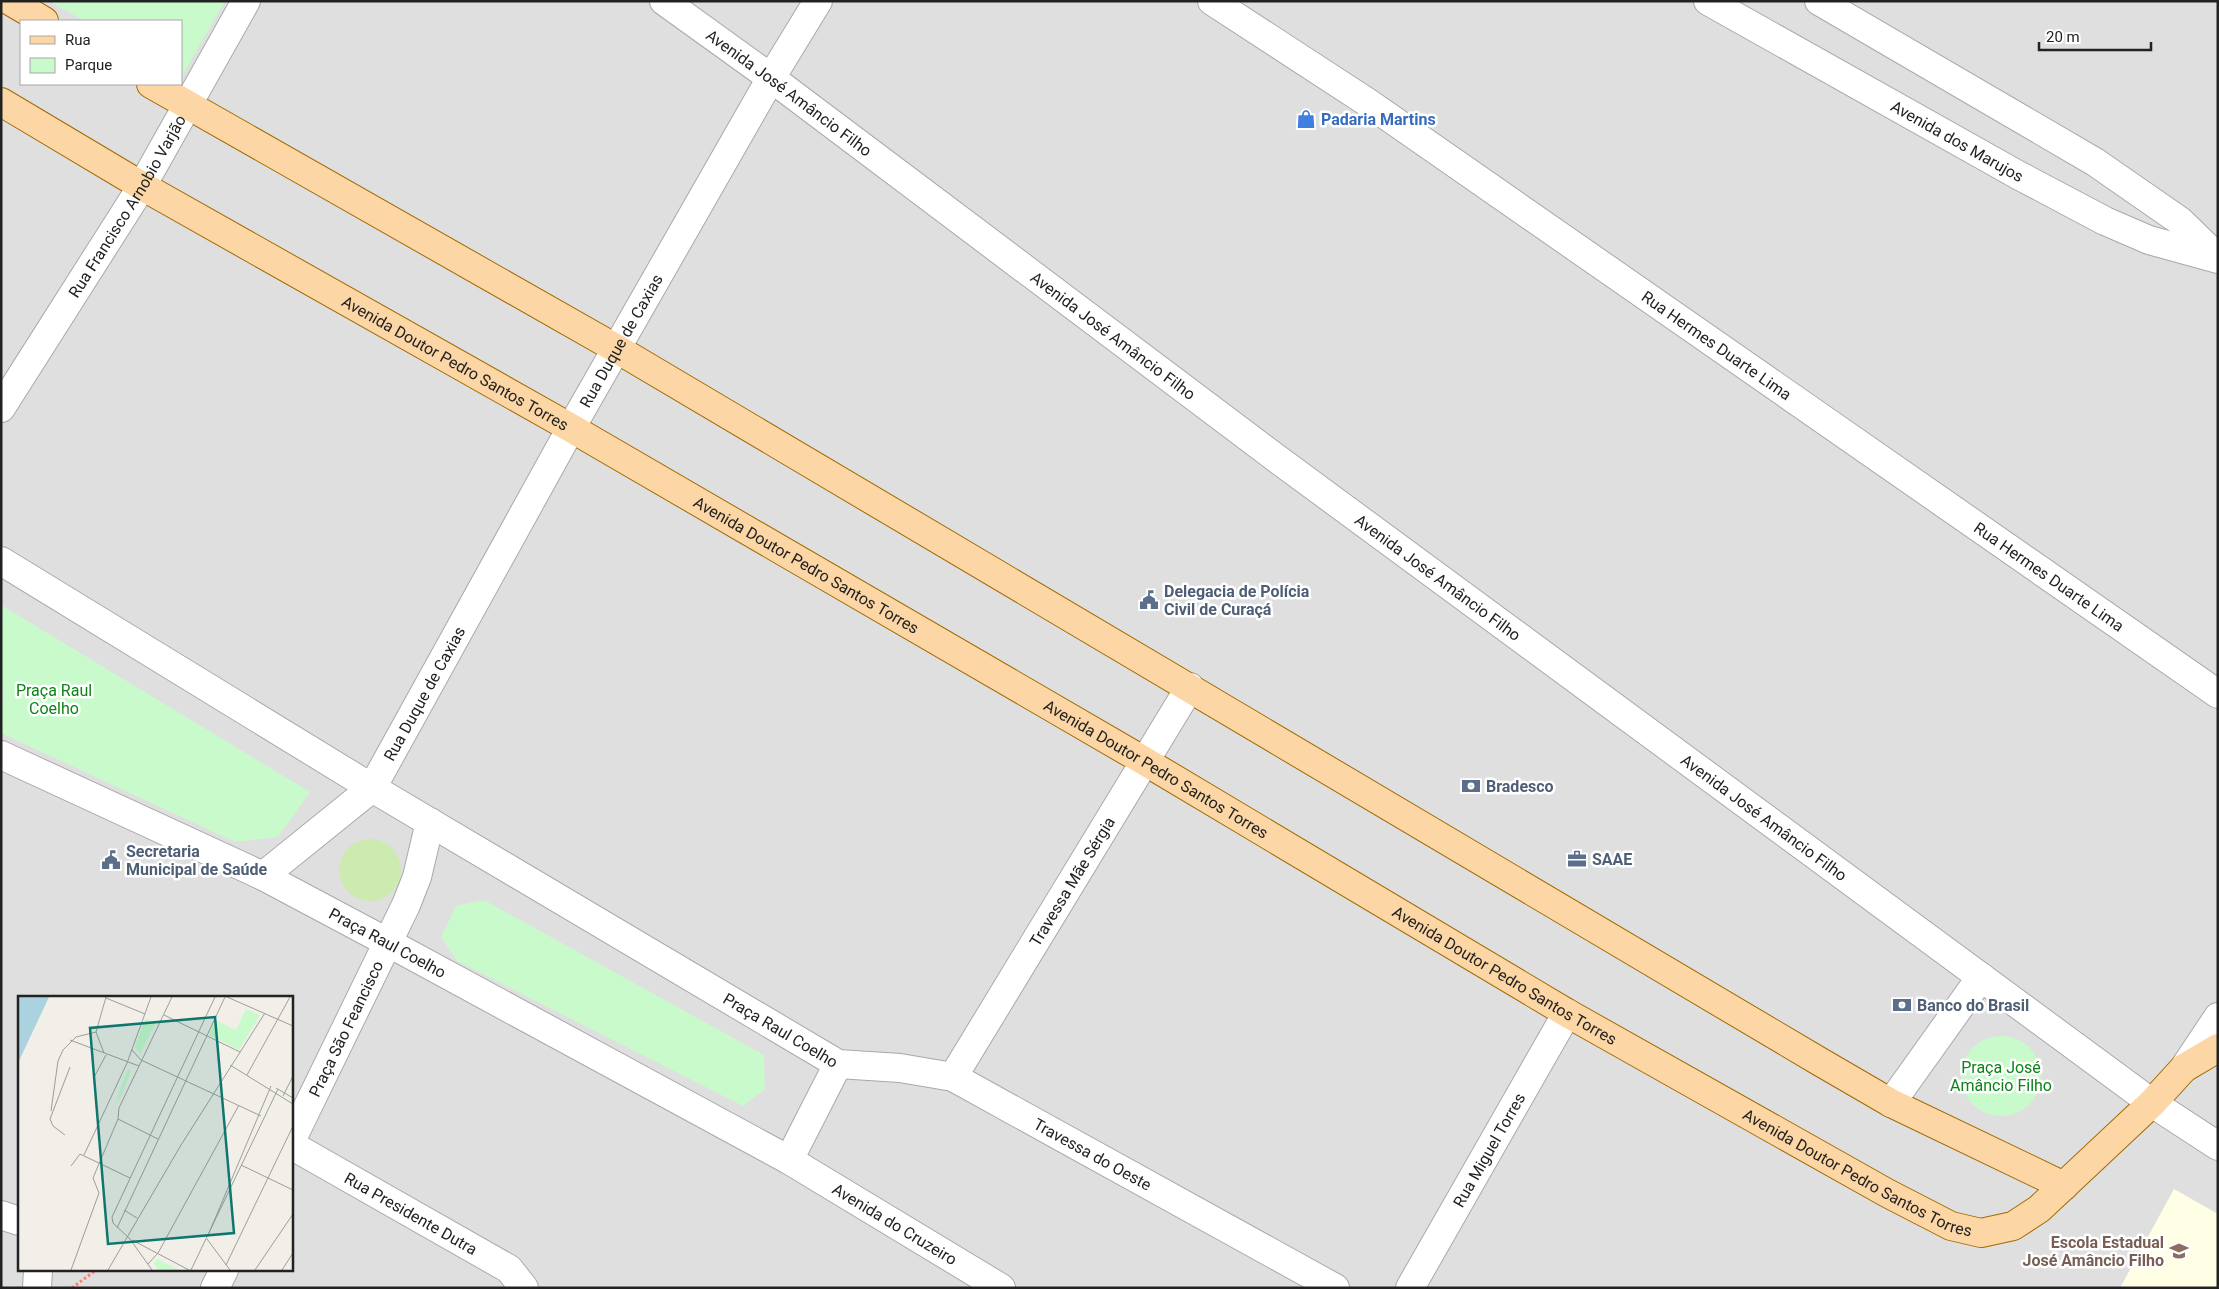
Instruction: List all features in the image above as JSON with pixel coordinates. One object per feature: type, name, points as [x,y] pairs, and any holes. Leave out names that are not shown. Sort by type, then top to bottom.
[{"type":"main road","points":[[10,1],[42,20]]},
{"type":"main road","points":[[153,85],[617,348],[1891,1103],[2064,1186],[2152,1103],[2184,1068],[2218,1048]]},
{"type":"main road","name":"Avenida Doutor Pedro Santos Torres","points":[[1,102],[142,186],[571,428],[1146,762],[1567,1014],[1887,1193],[1951,1226],[1981,1233],[2013,1226],[2039,1209],[2064,1186]]},
{"type":"street","name":"Rua Francisco Arnobio Varjão","points":[[1,408],[142,186],[246,1]]},
{"type":"street","name":"Avenida José Amâncio Filho","points":[[664,1],[771,78],[1288,466],[2152,1103],[2218,1146]]},
{"type":"street","name":"Rua Duque de Caxias","points":[[372,788],[571,428],[771,78],[818,1]]},
{"type":"street","name":"Rua Hermes Duarte Lima","points":[[1212,1],[1367,102],[2218,694]]},
{"type":"street","name":"Avenida dos Marujos","points":[[1708,1],[2009,171],[2105,221],[2149,240],[2218,259]]},
{"type":"street","name":"Avenida dos Marujos","points":[[1819,1],[2095,162],[2180,221],[2218,259]]},
{"type":"street","name":"Praça Raul Coelho","points":[[1,561],[372,788],[838,1064],[789,1160],[263,876],[1,755]]},
{"type":"street","name":"Travessa Mãe Sérgia","points":[[953,1077],[1190,687]]},
{"type":"street","points":[[263,876],[372,788]]},
{"type":"street","name":"Praça São Feancisco","points":[[292,1139],[406,905],[417,877],[430,822]]},
{"type":"street","points":[[1891,1103],[1981,977]]},
{"type":"street","name":"Rua Miguel Torres","points":[[1410,1288],[1567,1014]]},
{"type":"street","points":[[2184,1068],[2218,1017]]},
{"type":"street","name":"Travessa do Oeste","points":[[838,1064],[900,1068],[953,1077],[1335,1288]]},
{"type":"street","name":"Rua Presidente Dutra","points":[[292,1146],[509,1269],[524,1288]]},
{"type":"street","name":"Avenida do Cruzeiro","points":[[789,1160],[1001,1288]]},
{"type":"street","points":[[1,1215],[18,1221]]},
{"type":"street","points":[[37,1288],[38,1272]]},
{"type":"street","points":[[215,1288],[223,1272]]},
{"type":"path","points":[[72,1288],[93,1272]]},
{"type":"shaded area","points":[[1,1],[2218,1],[2218,1288],[1,1288]]},
{"type":"shaded area","name":"Escola Estadual José Amâncio Filho","points":[[2174,1189],[2218,1214],[2218,1288],[2120,1288]]},
{"type":"green space","points":[[49,1],[225,1],[182,76],[182,20],[82,20]]},
{"type":"green space","name":"Praça Raul Coelho","points":[[1,605],[310,792],[278,837],[235,842],[1,733]]},
{"type":"green space","points":[[364,839],[376,839],[392,848],[399,858],[401,870],[399,882],[392,892],[376,901],[364,901],[353,896],[344,887],[339,876],[339,864],[344,853],[353,844]]},
{"type":"green space","points":[[484,900],[764,1055],[765,1089],[743,1106],[457,961],[441,937],[456,906]]},
{"type":"green space","name":"Praça José Amâncio Filho","points":[[1993,1036],[2009,1036],[2030,1047],[2041,1068],[2041,1084],[2030,1105],[2009,1116],[1993,1116],[1979,1110],[1967,1098],[1961,1084],[1961,1068],[1967,1054],[1979,1042]]},
{"type":"place","name":"Padaria Martins","points":[[1306,119]]},
{"type":"place","name":"Delegacia de Polícia Civil de Curaçá","points":[[1149,600]]},
{"type":"place","name":"Bradesco","points":[[1471,786]]},
{"type":"place","name":"SAAE","points":[[1577,859]]},
{"type":"place","name":"Secretaria Municipal de Saúde","points":[[111,860]]},
{"type":"place","name":"Banco do Brasil","points":[[1902,1005]]},
{"type":"place","name":"Escola Estadual José Amâncio Filho","points":[[2179,1251]]}]
